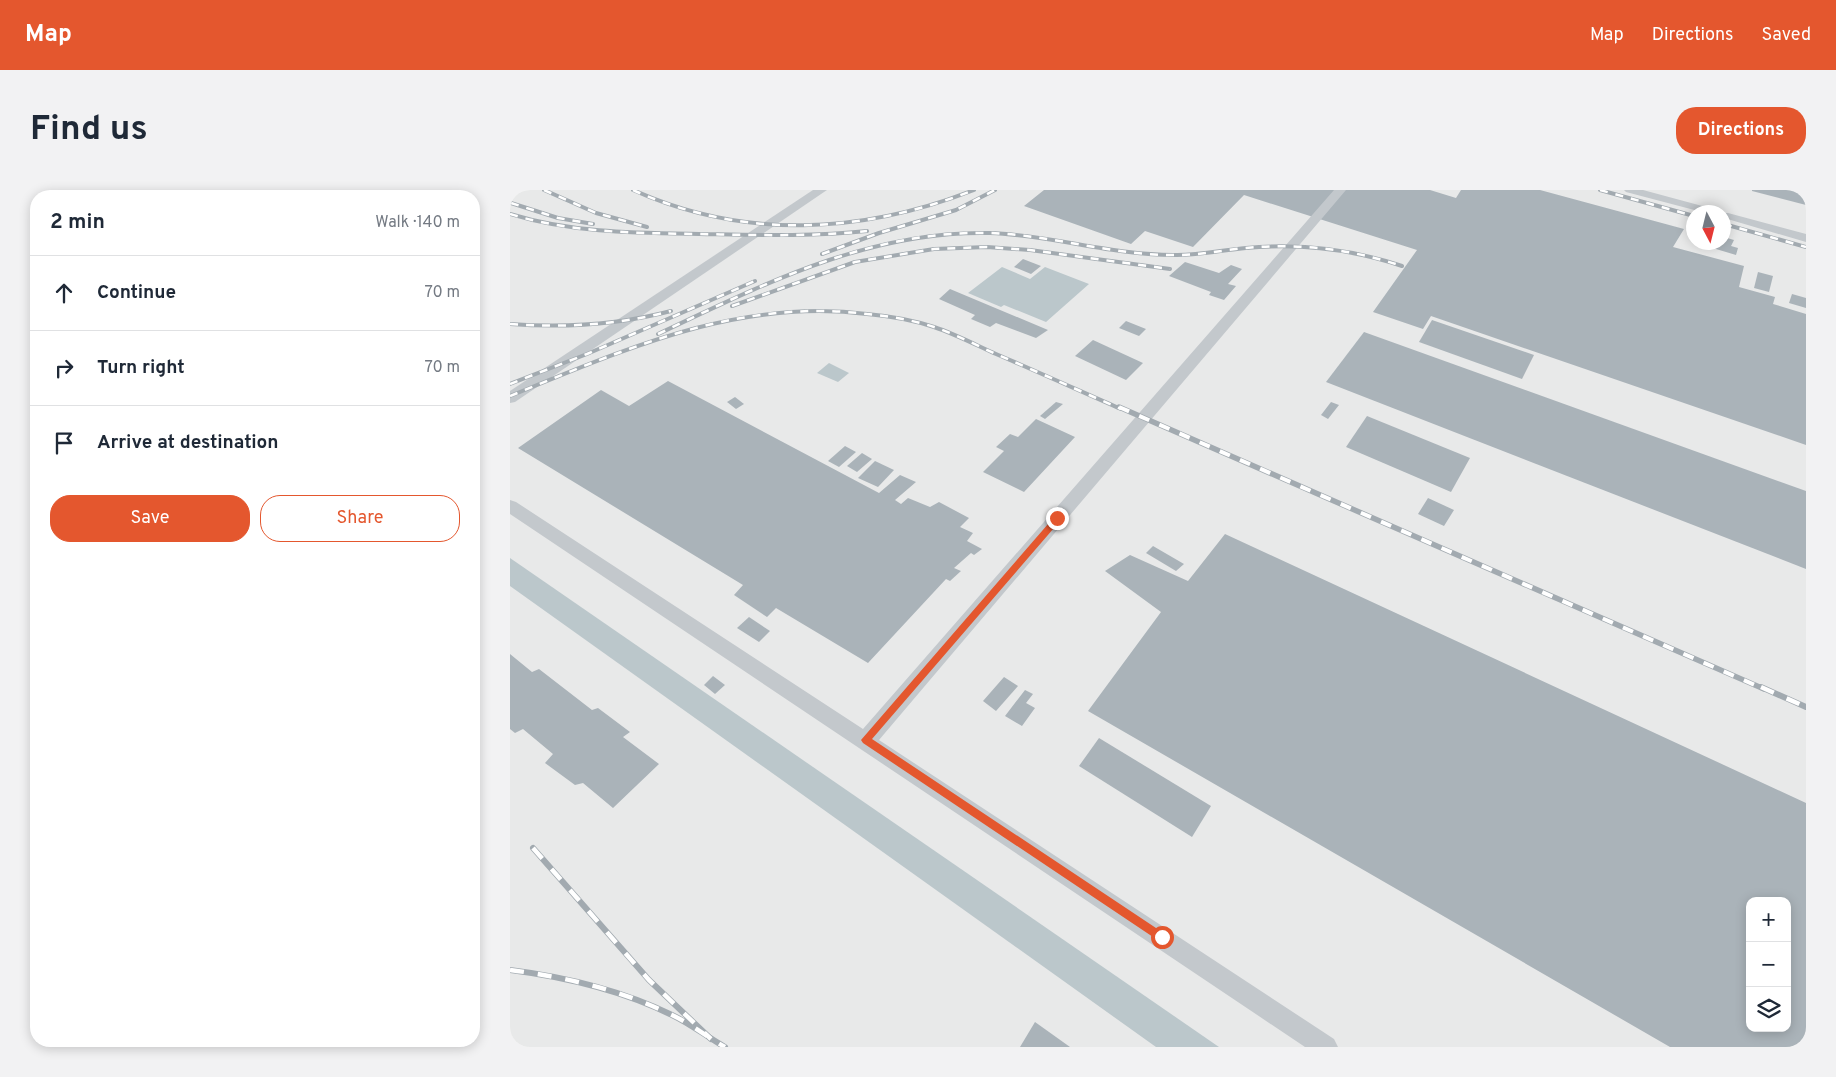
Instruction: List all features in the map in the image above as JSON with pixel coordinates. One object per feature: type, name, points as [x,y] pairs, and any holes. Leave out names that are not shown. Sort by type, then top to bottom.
[{"type":"lane","points":[[510,398],[821,190]]},
{"type":"lane","points":[[866,740],[1340,190]]},
{"type":"lane","points":[[1630,190],[1687,205]]},
{"type":"lane","points":[[1731,217],[1806,238]]},
{"type":"lane","points":[[510,506],[866,740],[1326,1047]]},
{"type":"shaded area","points":[[510,190],[1806,190],[1806,1047],[510,1047]]},
{"type":"shaded area","points":[[1002,267],[1030,279],[1045,267],[1089,284],[1046,322],[1004,305],[1001,307],[968,293]]},
{"type":"shaded area","points":[[829,363],[849,373],[838,382],[817,373]]},
{"type":"shaded area","points":[[510,558],[1219,1047],[1156,1047],[510,586]]},
{"type":"building","points":[[1044,190],[1430,190],[1456,198],[1461,190],[1540,190],[1684,229],[1673,247],[1744,266],[1739,287],[1775,297],[1773,304],[1806,314],[1806,445],[1431,316],[1423,329],[1373,312],[1417,250],[1244,195],[1193,247],[1145,231],[1131,244],[1024,206]]},
{"type":"building","points":[[1806,190],[1806,205],[1752,191]]},
{"type":"building","points":[[1731,246],[1738,248],[1736,255],[1719,250],[1731,250]]},
{"type":"building","points":[[1023,259],[1041,266],[1031,274],[1014,267]]},
{"type":"building","points":[[1185,262],[1219,273],[1231,265],[1242,269],[1228,284],[1236,286],[1224,300],[1209,295],[1211,292],[1169,276]]},
{"type":"building","points":[[1758,272],[1773,276],[1769,292],[1754,288]]},
{"type":"building","points":[[950,289],[1048,330],[1036,338],[996,323],[990,327],[971,319],[975,315],[939,299]]},
{"type":"building","points":[[1792,294],[1806,298],[1806,308],[1789,303]]},
{"type":"building","points":[[1432,320],[1534,355],[1522,379],[1419,342]]},
{"type":"building","points":[[1126,321],[1146,329],[1139,336],[1119,328]]},
{"type":"building","points":[[1364,332],[1806,491],[1806,569],[1326,382]]},
{"type":"building","points":[[1093,340],[1143,363],[1126,380],[1075,356]]},
{"type":"building","points":[[668,381],[879,493],[900,475],[916,482],[895,500],[901,504],[908,498],[930,507],[939,502],[969,518],[960,527],[973,533],[967,541],[982,549],[974,555],[971,553],[954,568],[961,571],[950,581],[946,579],[868,663],[776,608],[767,617],[734,595],[743,585],[518,448],[601,390],[629,406]]},
{"type":"building","points":[[735,397],[744,404],[736,409],[727,402]]},
{"type":"building","points":[[1056,402],[1063,404],[1045,419],[1040,416]]},
{"type":"building","points":[[1331,402],[1339,405],[1328,419],[1321,415]]},
{"type":"building","points":[[1367,416],[1470,458],[1451,492],[1346,447]]},
{"type":"building","points":[[1036,419],[1075,437],[1024,492],[983,472],[1004,451],[996,447],[1010,434],[1018,437]]},
{"type":"building","points":[[845,446],[856,452],[839,467],[828,461]]},
{"type":"building","points":[[862,453],[872,459],[857,472],[847,466]]},
{"type":"building","points":[[875,461],[894,470],[878,487],[858,478]]},
{"type":"building","points":[[1428,498],[1454,510],[1444,526],[1418,514]]},
{"type":"building","points":[[1225,534],[1806,803],[1806,1047],[1670,1047],[1088,711],[1161,612],[1105,571],[1130,555],[1188,581]]},
{"type":"building","points":[[1153,546],[1184,564],[1176,571],[1146,553]]},
{"type":"building","points":[[749,617],[770,631],[759,642],[737,628]]},
{"type":"building","points":[[510,654],[532,672],[539,669],[592,710],[598,708],[630,732],[623,737],[659,764],[613,808],[583,783],[575,785],[545,763],[553,754],[523,729],[515,733],[510,729]]},
{"type":"building","points":[[713,676],[725,685],[715,694],[704,685]]},
{"type":"building","points":[[1004,677],[1018,686],[996,711],[983,701]]},
{"type":"building","points":[[1025,690],[1033,694],[1026,703],[1035,708],[1022,726],[1005,716]]},
{"type":"building","points":[[1099,738],[1211,806],[1192,837],[1079,766]]},
{"type":"building","points":[[1035,1022],[1070,1047],[1020,1047]]},
{"type":"railway","points":[[544,190],[596,213],[647,227]]},
{"type":"railway","points":[[633,190],[675,206],[717,217],[760,224],[803,225],[846,223],[889,216],[932,205],[974,190]]},
{"type":"railway","points":[[822,254],[879,233],[956,210],[995,190]]},
{"type":"railway","points":[[1600,190],[1686,214]]},
{"type":"railway","points":[[511,203],[558,218],[593,224]]},
{"type":"railway","points":[[510,214],[557,225],[604,231],[783,235],[867,231]]},
{"type":"railway","points":[[1731,226],[1806,247]]},
{"type":"railway","points":[[658,334],[778,279],[819,264],[860,250],[902,240],[946,234],[990,233],[1037,237],[1130,252],[1177,255],[1266,247],[1306,247],[1364,255],[1402,266]]},
{"type":"railway","points":[[732,306],[855,262],[934,249],[987,247],[1030,250],[1170,269]]},
{"type":"railway","points":[[510,384],[587,354],[755,281]]},
{"type":"railway","points":[[510,324],[551,326],[591,324],[631,320],[671,311]]},
{"type":"railway","points":[[510,396],[597,361],[684,331],[773,313],[819,311],[884,316],[934,327],[1121,409]]},
{"type":"railway","points":[[1119,407],[1764,689]]},
{"type":"railway","points":[[1761,687],[1806,707]]},
{"type":"railway","points":[[533,848],[649,980],[709,1038]]},
{"type":"railway","points":[[510,970],[552,976],[633,998],[679,1019],[709,1038]]},
{"type":"railway","points":[[709,1038],[725,1047]]},
{"type":"route","points":[[1057,518],[866,740],[1162,937]]}]
